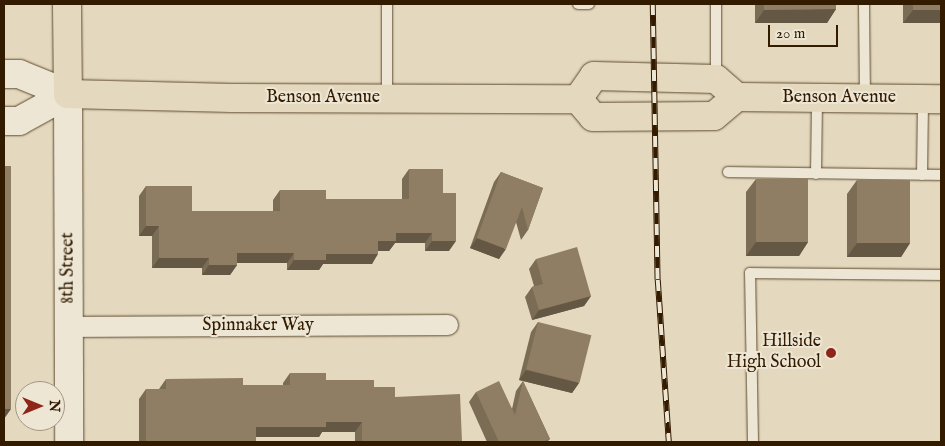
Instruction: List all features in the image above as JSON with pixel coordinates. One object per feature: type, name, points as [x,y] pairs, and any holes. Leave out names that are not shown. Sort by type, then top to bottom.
[{"type":"main road","points":[[67,4],[68,94]]},
{"type":"main road","points":[[594,76],[716,80],[737,98],[714,116],[593,117],[578,99],[594,76]]},
{"type":"main road","name":"Benson Avenue","points":[[68,94],[232,98],[578,99]]},
{"type":"main road","name":"Benson Avenue","points":[[737,98],[932,99]]},
{"type":"street","name":"Benson Avenue","points":[[4,74],[19,74],[68,94]]},
{"type":"street","points":[[4,121],[19,121],[68,94]]},
{"type":"street","name":"8th Street","points":[[68,94],[69,442]]},
{"type":"street","name":"Spinnaker Way","points":[[69,327],[448,325]]},
{"type":"lane","points":[[387,4],[387,98]]},
{"type":"lane","points":[[578,4],[589,4]]},
{"type":"lane","points":[[716,4],[716,80]]},
{"type":"lane","points":[[864,4],[866,99]]},
{"type":"lane","points":[[816,174],[817,99]]},
{"type":"lane","points":[[922,175],[932,99]]},
{"type":"lane","points":[[728,172],[941,175]]},
{"type":"lane","points":[[753,442],[750,273],[941,275]]},
{"type":"building","points":[[764,4],[836,4],[836,9],[764,10]]},
{"type":"building","points":[[913,4],[941,4],[941,10],[913,10]]},
{"type":"building","points":[[4,166],[11,166],[11,409],[4,409]]},
{"type":"building","points":[[409,169],[443,169],[443,193],[456,193],[456,241],[432,241],[432,233],[396,233],[396,241],[378,241],[378,254],[326,254],[326,260],[294,260],[294,253],[237,253],[237,265],[209,265],[209,258],[159,258],[159,226],[146,226],[146,186],[192,186],[192,211],[280,211],[280,190],[326,190],[326,199],[409,199]]},
{"type":"building","points":[[501,172],[543,188],[528,230],[522,207],[506,249],[477,238]]},
{"type":"building","points":[[756,179],[808,179],[808,242],[756,242]]},
{"type":"building","points":[[857,180],[910,180],[910,243],[857,243]]},
{"type":"building","points":[[577,247],[591,296],[539,310],[532,287],[543,284],[536,259]]},
{"type":"building","points":[[538,322],[591,335],[580,383],[526,370]]},
{"type":"building","points":[[290,373],[326,373],[326,380],[374,380],[374,387],[395,387],[395,397],[460,394],[462,442],[362,442],[362,422],[326,422],[326,427],[256,427],[256,442],[146,442],[146,389],[166,389],[166,379],[243,378],[243,385],[290,385]]},
{"type":"building","points":[[499,381],[515,415],[523,381],[550,439],[542,442],[499,442],[476,392]]},
{"type":"railway","points":[[653,4],[658,280],[669,442]]},
{"type":"place","name":"Hillside High School","points":[[831,353]]}]
